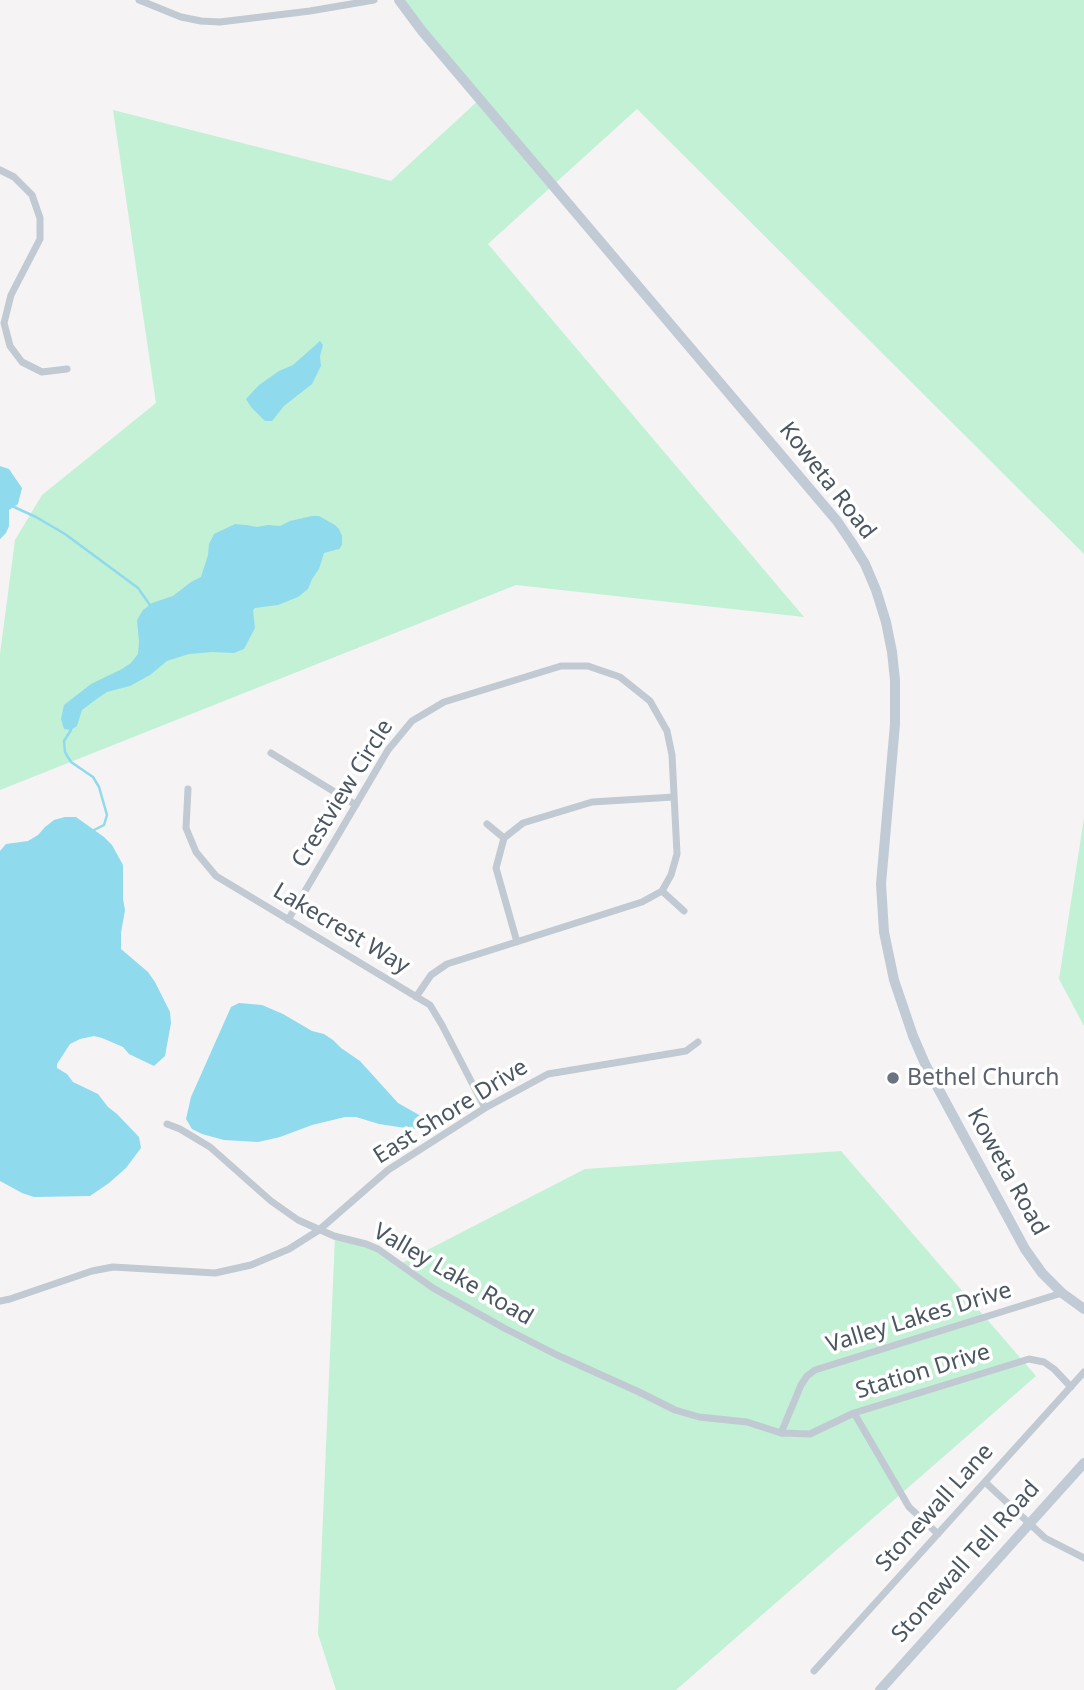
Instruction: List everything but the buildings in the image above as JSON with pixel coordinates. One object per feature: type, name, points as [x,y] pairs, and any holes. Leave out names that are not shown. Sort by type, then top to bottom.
[{"type":"street","points":[[139,0],[181,17],[220,22],[374,0]]},
{"type":"street","name":"Koweta Road","points":[[399,0],[422,31],[837,521],[865,564],[886,622],[895,680],[895,722],[881,884],[884,932],[894,980],[913,1036],[940,1094],[1025,1249],[1042,1273],[1062,1293],[1084,1309]]},
{"type":"street","points":[[0,170],[14,177],[32,195],[40,218],[40,239],[11,295],[4,323],[10,346],[22,362],[42,372],[67,369]]},
{"type":"street","name":"Crestview Circle","points":[[288,920],[388,750],[412,721],[444,702],[561,666],[588,666],[620,677],[650,701],[667,731],[672,755],[677,854],[671,875],[662,891]]},
{"type":"street","points":[[271,753],[356,805]]},
{"type":"street","name":"Lakecrest Way","points":[[188,789],[186,828],[196,852],[216,876],[430,1005],[485,1108]]},
{"type":"street","points":[[517,942],[496,868],[504,838],[523,823],[592,802],[674,797]]},
{"type":"street","points":[[487,824],[504,838]]},
{"type":"street","points":[[416,997],[431,975],[447,964],[642,902],[662,891],[684,911]]},
{"type":"street","name":"East Shore Drive","points":[[0,1301],[92,1271],[113,1267],[215,1273],[251,1265],[289,1250],[320,1230],[388,1170],[485,1108],[548,1074],[686,1051],[698,1041]]},
{"type":"street","name":"Valley Lake Road","points":[[167,1124],[211,1147],[271,1201],[298,1220],[378,1249],[433,1288],[557,1355],[675,1410],[699,1417],[747,1422],[781,1433]]},
{"type":"street","name":"Valley Lakes Drive","points":[[781,1433],[801,1385],[816,1370],[1062,1293]]},
{"type":"street","name":"Station Drive","points":[[781,1433],[810,1434],[854,1413],[1029,1359],[1044,1362],[1071,1387]]},
{"type":"street","name":"Stonewall Lane","points":[[814,1671],[1084,1372]]},
{"type":"street","points":[[854,1413],[909,1507],[938,1534]]},
{"type":"street","name":"Stonewall Tell Road","points":[[880,1690],[1084,1463]]},
{"type":"street","points":[[985,1482],[1045,1538],[1084,1558]]},
{"type":"green space","points":[[400,0],[1084,0],[1084,554],[637,109],[488,244],[804,617],[516,585],[0,790],[0,654],[15,540],[42,495],[156,403],[113,110],[391,181],[481,98]]},
{"type":"green space","points":[[1084,818],[1084,1026],[1059,979]]},
{"type":"green space","points":[[841,1151],[1036,1376],[676,1690],[336,1690],[318,1634],[335,1236],[359,1239],[398,1265],[585,1169]]},
{"type":"water","points":[[320,341],[323,345],[321,366],[312,384],[284,406],[272,421],[265,421],[246,399],[259,385],[293,365]]},
{"type":"water","points":[[0,466],[9,469],[22,488],[18,504],[9,510],[9,526],[0,539]]},
{"type":"water","points":[[319,516],[335,525],[342,536],[342,545],[339,549],[324,553],[308,589],[298,597],[278,605],[253,610],[255,628],[244,649],[234,653],[189,654],[167,661],[130,686],[107,692],[82,710],[77,726],[71,730],[64,729],[61,719],[64,705],[91,684],[131,663],[138,654],[137,620],[143,610],[152,603],[173,596],[201,577],[214,534],[235,524],[280,526]]},
{"type":"water","points":[[76,817],[104,837],[112,845],[123,865],[125,910],[121,949],[148,972],[155,982],[170,1012],[171,1023],[165,1056],[154,1066],[102,1038],[94,1036],[70,1044],[57,1068],[73,1082],[98,1094],[139,1137],[141,1148],[126,1168],[90,1196],[34,1197],[0,1181],[0,851],[6,844],[28,841],[54,820]]},
{"type":"water","points":[[239,1003],[262,1005],[312,1031],[324,1034],[360,1061],[398,1103],[428,1120],[431,1123],[429,1129],[412,1129],[345,1117],[258,1142],[224,1140],[192,1129],[186,1119],[191,1097],[231,1007]]},
{"type":"waterway","points":[[14,507],[65,534],[138,588],[150,605]]},
{"type":"waterway","points":[[71,730],[64,741],[65,752],[71,762],[93,777],[99,787],[107,815],[104,825],[94,830]]},
{"type":"place","name":"Bethel Church","points":[[893,1078]]}]
